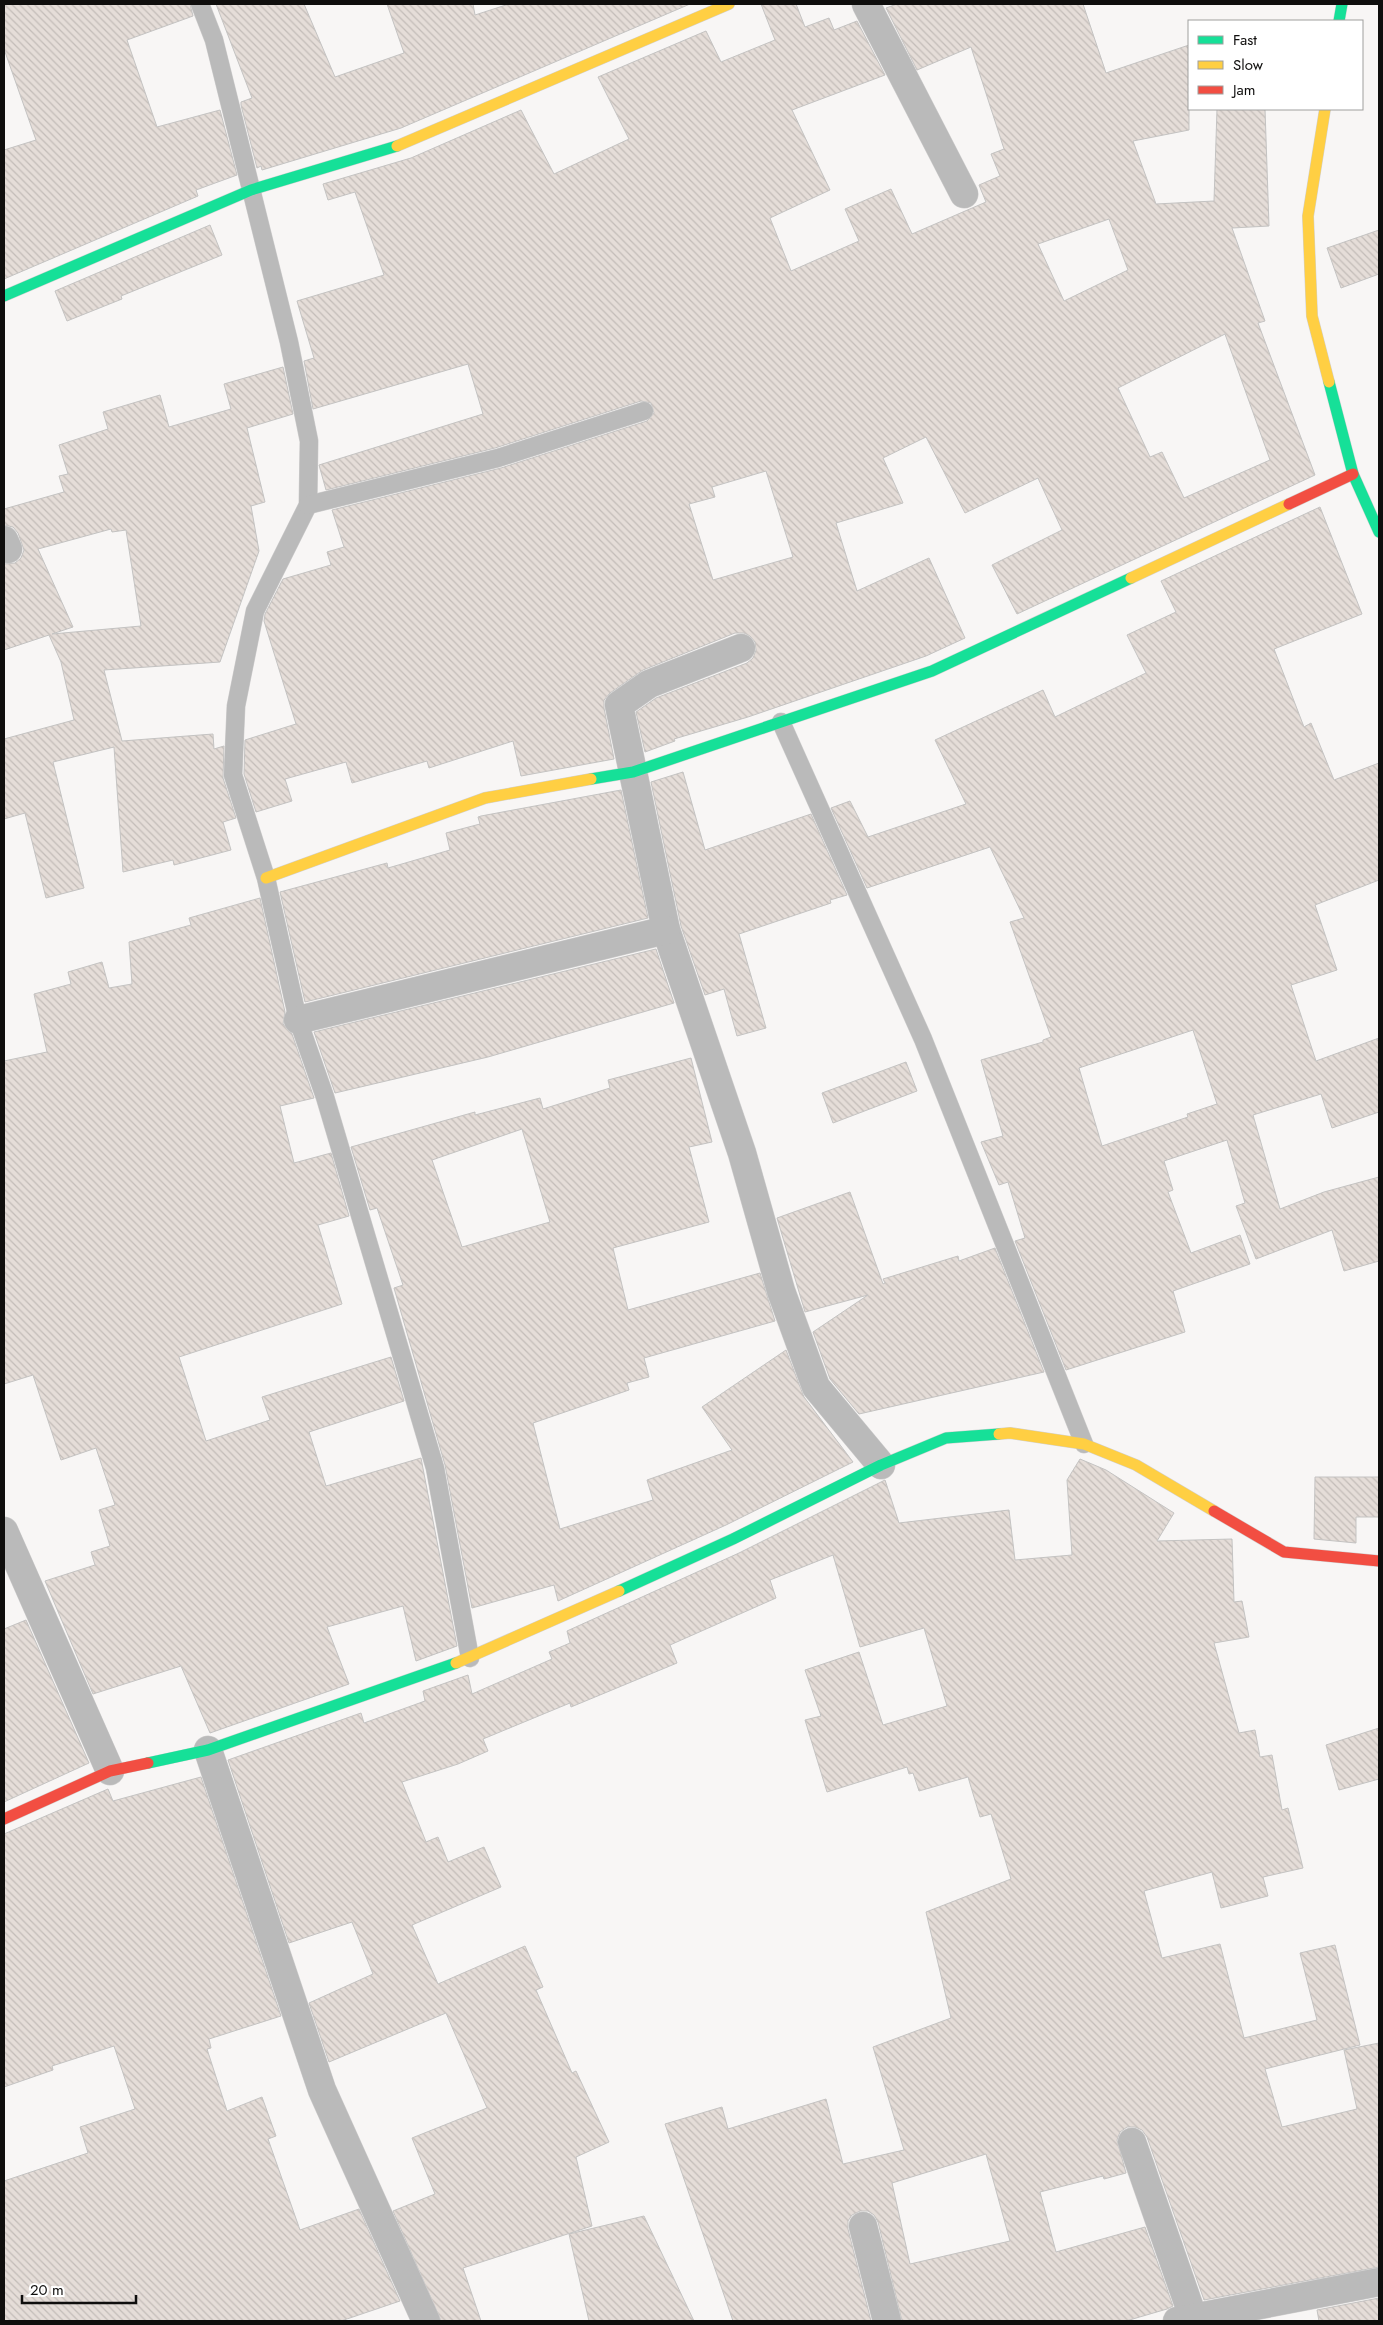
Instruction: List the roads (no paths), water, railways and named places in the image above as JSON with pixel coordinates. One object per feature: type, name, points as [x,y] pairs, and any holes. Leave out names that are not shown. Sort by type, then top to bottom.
[{"type":"street","points":[[4,296],[251,190],[406,143],[729,4]]},
{"type":"street","points":[[866,4],[964,194]]},
{"type":"street","points":[[1340,20],[1342,4]]},
{"type":"street","points":[[1325,110],[1308,216],[1312,316],[1353,474],[1379,532]]},
{"type":"street","points":[[266,878],[485,798],[632,772],[932,671],[1353,474]]},
{"type":"street","points":[[741,648],[649,684],[619,705],[666,930],[742,1154],[782,1291],[816,1387],[881,1465]]},
{"type":"street","points":[[298,1020],[666,930]]},
{"type":"street","points":[[4,1819],[110,1771],[208,1750],[470,1658],[733,1539],[881,1465],[946,1438],[1010,1434],[1084,1444],[1136,1465],[1284,1552],[1379,1561]]},
{"type":"street","points":[[4,1531],[12,1565],[110,1771]]},
{"type":"street","points":[[208,1750],[322,2090],[426,2321]]},
{"type":"street","points":[[1132,2142],[1185,2319],[1379,2282]]},
{"type":"street","points":[[863,2226],[887,2321]]},
{"type":"lane","points":[[200,4],[214,40],[289,342],[309,441],[308,505],[255,611],[236,706],[233,775],[266,878],[298,1020],[325,1098],[435,1468],[470,1658]]},
{"type":"lane","points":[[308,505],[498,458],[644,411]]},
{"type":"lane","points":[[781,722],[923,1038],[1084,1444]]}]
